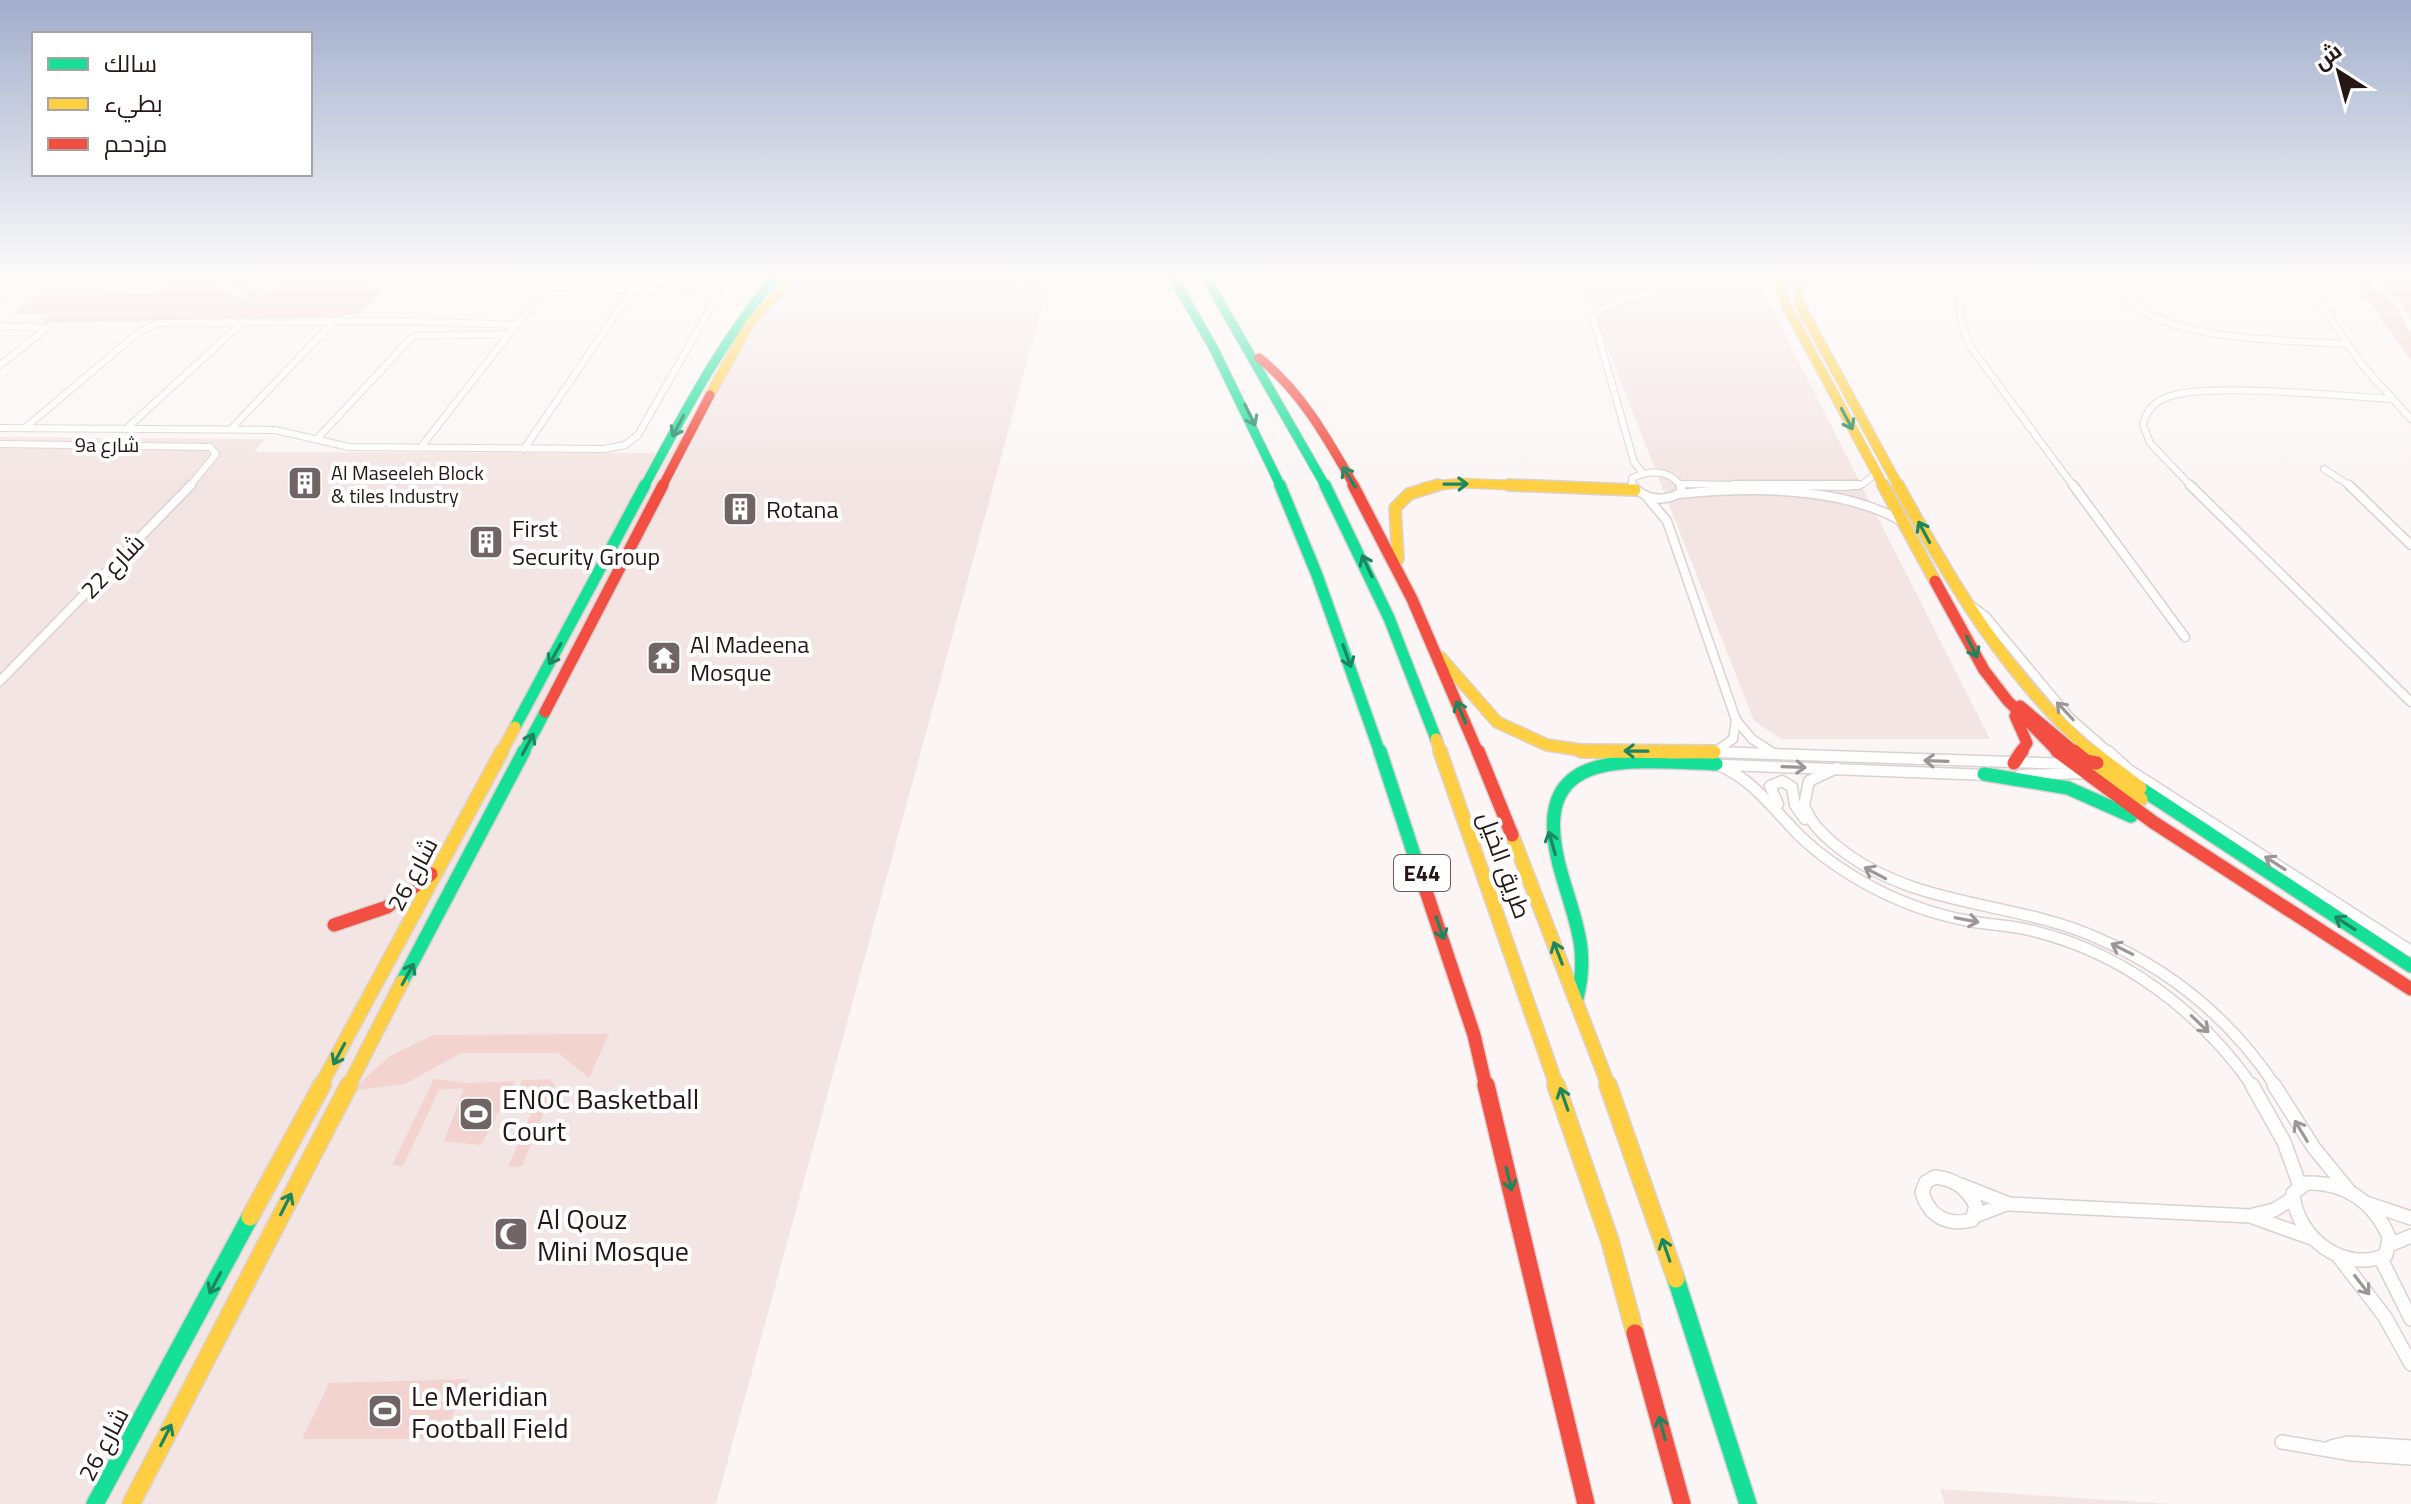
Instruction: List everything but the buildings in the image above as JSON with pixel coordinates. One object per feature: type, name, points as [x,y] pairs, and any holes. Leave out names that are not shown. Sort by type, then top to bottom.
[{"type":"main road","name":"شارع 26","points":[[95,1504],[724,344]]},
{"type":"main road","name":"شارع 26","points":[[131,1504],[739,344]]},
{"type":"main road","name":"E44","points":[[1215,344],[1264,442],[1309,550],[1376,737],[1474,1035],[1586,1504]]},
{"type":"main road","name":"طريق الخيل","points":[[1248,344],[1343,515],[1419,689],[1601,1213],[1682,1504]]},
{"type":"main road","points":[[1807,344],[1984,670],[2027,738],[2024,752],[2014,763]]},
{"type":"main road","points":[[1822,344],[1963,600],[2011,673],[2055,720],[2090,766],[2190,831],[2227,847],[2411,966]]},
{"type":"main road","points":[[1255,356],[1278,372],[1295,390],[1366,505],[1437,655],[1577,998],[1692,1323],[1748,1504]]},
{"type":"main road","points":[[710,365],[726,367]]},
{"type":"main road","points":[[1400,573],[1393,517],[1395,508],[1404,498],[1427,486],[1465,483],[1640,493]]},
{"type":"main road","points":[[1437,655],[1461,676],[1490,717],[1527,739],[1571,749],[1715,758]]},
{"type":"main road","points":[[2003,697],[2031,714],[2088,762],[2097,763],[2090,766]]},
{"type":"main road","points":[[2003,697],[2180,840],[2411,989]]},
{"type":"main road","points":[[1577,998],[1584,983],[1586,957],[1548,831],[1547,814],[1556,791],[1578,773],[1609,764],[1715,758]]},
{"type":"main road","points":[[1984,774],[2082,792],[2160,834],[2180,840]]},
{"type":"main road","points":[[334,925],[372,916],[400,903],[422,884],[450,849]]},
{"type":"main road","points":[[408,928],[415,934],[421,950]]},
{"type":"street","points":[[0,365],[28,344]]},
{"type":"street","points":[[24,428],[126,344]]},
{"type":"street","points":[[126,429],[219,344]]},
{"type":"street","points":[[231,429],[312,344]]},
{"type":"street","points":[[317,439],[405,344]]},
{"type":"street","points":[[421,447],[501,344]]},
{"type":"street","points":[[524,449],[596,344]]},
{"type":"street","points":[[0,428],[286,430],[349,447],[609,449],[633,440],[689,344]]},
{"type":"street","points":[[1601,344],[1634,462],[1642,472]]},
{"type":"street","points":[[1969,344],[2185,637]]},
{"type":"street","points":[[2348,344],[2411,419]]},
{"type":"street","points":[[2393,399],[2199,391],[2172,395],[2154,404],[2143,425],[2150,443],[2167,462],[2411,702]]},
{"type":"street","points":[[64,444],[82,429]]},
{"type":"street","name":"9a شارع","points":[[0,444],[194,444],[214,449]]},
{"type":"street","name":"شارع 22","points":[[0,681],[212,463],[216,457],[214,449]]},
{"type":"street","points":[[2324,469],[2352,487],[2411,545]]},
{"type":"street","points":[[1779,755],[1752,739],[1736,720],[1667,521],[1640,493],[1632,478],[1642,472],[1662,472],[1681,484],[1808,492],[1861,500],[1865,494]]},
{"type":"street","points":[[1640,493],[1676,496],[1808,492],[1859,485],[1876,473]]},
{"type":"street","points":[[1667,521],[1681,484]]},
{"type":"street","points":[[1808,492],[1866,504],[1901,521]]},
{"type":"street","points":[[1963,600],[1986,617],[2070,718],[2129,770],[2411,951]]},
{"type":"street","points":[[1715,758],[1733,739],[1736,720]]},
{"type":"street","points":[[1715,758],[1779,755],[2090,766]]},
{"type":"street","points":[[1715,758],[1837,768],[1984,774],[2090,766]]},
{"type":"street","points":[[1715,758],[1750,780],[1785,820],[1832,862],[1895,898],[1959,919],[2045,934],[2102,956],[2158,988],[2206,1029],[2248,1078],[2272,1115],[2300,1186]]},
{"type":"street","points":[[1823,834],[1806,813],[1803,793],[1814,777],[1837,768]]},
{"type":"street","points":[[1785,820],[1771,788],[1774,782],[1792,787],[1798,811],[1823,834],[1862,865],[1907,888],[1943,900],[2024,913],[2074,928],[2122,949],[2166,975],[2210,1009],[2253,1053],[2312,1149],[2350,1192]]},
{"type":"street","points":[[2009,1204],[1975,1216],[1967,1223],[1948,1222],[1934,1215],[1923,1197],[1923,1186],[1935,1177],[2009,1204],[2250,1216],[2274,1210],[2292,1199],[2300,1186]]},
{"type":"street","points":[[2300,1186],[2327,1183],[2365,1202],[2411,1218]]},
{"type":"street","points":[[1961,1185],[1974,1200],[1975,1216]]},
{"type":"street","points":[[2292,1199],[2297,1218],[2314,1239]]},
{"type":"street","points":[[2365,1202],[2386,1228],[2390,1245]]},
{"type":"street","points":[[2250,1216],[2314,1239],[2337,1254],[2362,1262],[2381,1259],[2390,1245],[2411,1236]]},
{"type":"street","points":[[2337,1254],[2385,1317],[2411,1364]]},
{"type":"street","points":[[2381,1259],[2411,1319]]},
{"type":"street","points":[[2282,1442],[2328,1447],[2352,1454],[2411,1458]]},
{"type":"street","points":[[2328,1447],[2348,1443],[2411,1447]]},
{"type":"shaded area","points":[[730,344],[1032,344],[716,1504],[0,1504],[0,437],[265,439],[254,452],[670,453]]},
{"type":"shaded area","points":[[1606,344],[1790,344],[1990,739],[1781,739],[1754,721]]},
{"type":"shaded area","points":[[2400,344],[2411,344],[2411,360]]},
{"type":"shaded area","points":[[609,1034],[589,1078],[558,1053],[461,1053],[405,1084],[351,1091],[390,1056],[433,1035]]},
{"type":"shaded area","name":"ENOC Basketball Court","points":[[434,1079],[466,1083],[515,1081],[481,1145],[444,1141],[464,1088],[439,1090],[403,1166],[392,1165]]},
{"type":"shaded area","points":[[549,1079],[555,1085],[522,1166],[508,1167],[542,1089],[519,1088],[522,1080]]},
{"type":"shaded area","name":"Le Meridian Football Field","points":[[468,1379],[443,1439],[302,1439],[329,1383]]},
{"type":"shaded area","points":[[1940,1489],[2174,1504],[1945,1504]]},
{"type":"traffic: fast","points":[[515,727],[723,344]]},
{"type":"traffic: fast","points":[[1211,344],[1286,497],[1317,575],[1426,891]]},
{"type":"traffic: fast","points":[[1246,344],[1303,443],[1362,558],[1436,739]]},
{"type":"traffic: fast","points":[[402,982],[545,712]]},
{"type":"traffic: fast","points":[[1577,998],[1584,968],[1581,940],[1554,846],[1551,818],[1557,793],[1576,775],[1612,764],[1716,764]]},
{"type":"traffic: fast","points":[[1984,774],[2068,788],[2131,816]]},
{"type":"traffic: fast","points":[[2140,788],[2411,966]]},
{"type":"traffic: fast","points":[[95,1504],[250,1217]]},
{"type":"traffic: fast","points":[[1676,1279],[1748,1504]]},
{"type":"traffic: slow","points":[[710,395],[738,344]]},
{"type":"traffic: slow","points":[[1807,344],[1935,581]]},
{"type":"traffic: slow","points":[[1821,344],[1926,536],[1975,618],[2002,656],[2063,727],[2099,759],[2140,788]]},
{"type":"traffic: slow","points":[[1398,559],[1395,508],[1409,494],[1427,486],[1460,483],[1635,490]]},
{"type":"traffic: slow","points":[[1440,657],[1489,715],[1521,736],[1547,745],[1602,753],[1714,752]]},
{"type":"traffic: slow","points":[[250,1217],[515,727]]},
{"type":"traffic: slow","points":[[1436,739],[1610,1241],[1635,1333]]},
{"type":"traffic: slow","points":[[2076,765],[2096,770],[2141,799]]},
{"type":"traffic: slow","points":[[1512,835],[1598,1056],[1676,1279]]},
{"type":"traffic: slow","points":[[131,1504],[402,982]]},
{"type":"traffic: jam","points":[[1259,358],[1285,380],[1306,406],[1390,553],[1454,693],[1512,835]]},
{"type":"traffic: jam","points":[[545,712],[710,395]]},
{"type":"traffic: jam","points":[[1935,581],[1984,670],[2007,700],[2060,754],[2153,822],[2411,989]]},
{"type":"traffic: jam","points":[[2020,706],[2086,761],[2097,763]]},
{"type":"traffic: jam","points":[[2014,763],[2027,743],[2015,716]]},
{"type":"traffic: jam","points":[[334,925],[399,901],[431,874]]},
{"type":"traffic: jam","points":[[1426,891],[1474,1035],[1586,1504]]},
{"type":"traffic: jam","points":[[1635,1333],[1682,1504]]},
{"type":"place","name":"Al Maseeleh Block & tiles Industry","points":[[305,483]]},
{"type":"place","name":"Rotana","points":[[740,509]]},
{"type":"place","name":"First Security Group","points":[[486,542]]},
{"type":"place","name":"Al Madeena Mosque","points":[[664,658]]},
{"type":"place","name":"ENOC Basketball Court","points":[[476,1114]]},
{"type":"place","name":"Al Qouz Mini Mosque","points":[[511,1234]]},
{"type":"place","name":"Le Meridian Football Field","points":[[385,1411]]}]
